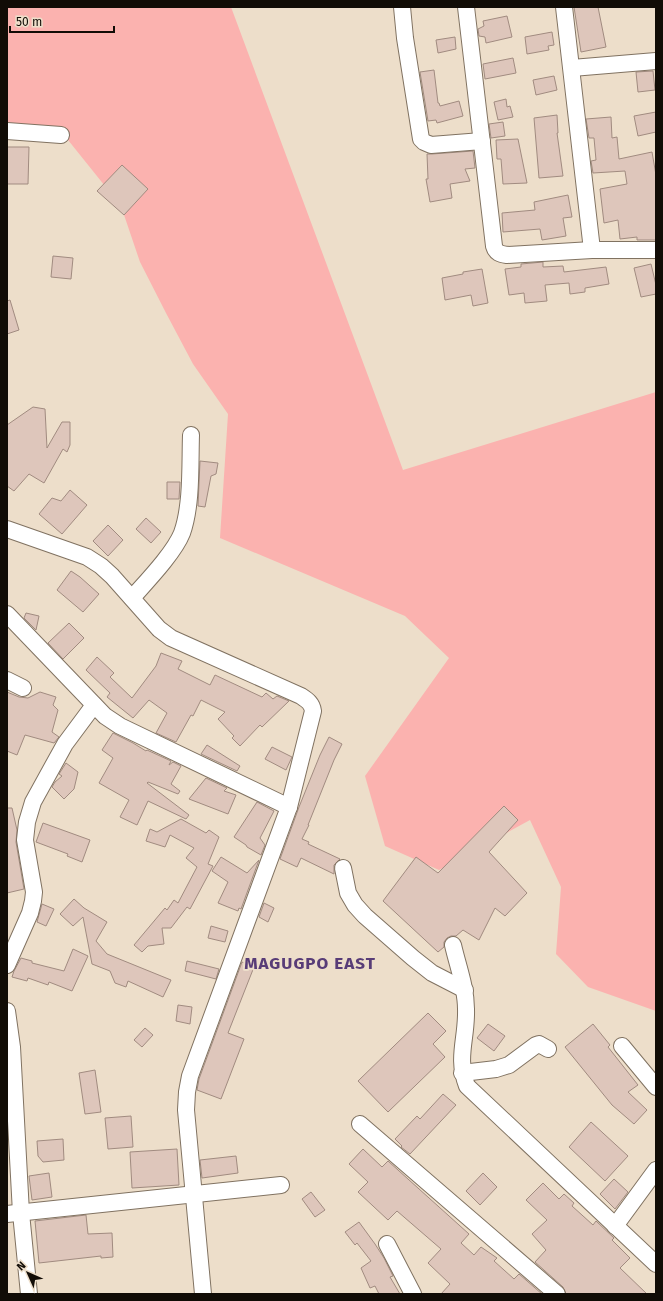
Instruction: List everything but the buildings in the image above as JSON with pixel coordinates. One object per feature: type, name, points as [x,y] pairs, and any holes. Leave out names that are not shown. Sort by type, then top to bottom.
[{"type":"street","points":[[402,7],[404,38],[421,139],[431,145],[482,141]]},
{"type":"street","points":[[466,7],[495,251],[507,255],[592,250],[656,250]]},
{"type":"street","points":[[564,7],[592,250]]},
{"type":"street","points":[[572,68],[656,61]]},
{"type":"street","points":[[7,131],[60,135]]},
{"type":"street","points":[[132,598],[172,550],[182,534],[188,512],[191,436]]},
{"type":"street","points":[[7,529],[87,557],[101,566],[112,576],[159,629],[171,638],[308,700],[314,711],[289,807],[190,1076],[186,1110],[203,1294]]},
{"type":"street","points":[[7,614],[105,716],[120,726],[289,807]]},
{"type":"street","points":[[7,680],[23,688]]},
{"type":"street","points":[[7,966],[34,901],[34,892],[25,840],[27,822],[33,802],[65,744],[94,705]]},
{"type":"street","points":[[343,868],[348,893],[355,905],[365,916],[422,965],[438,976],[465,990]]},
{"type":"street","points":[[452,945],[465,990],[466,1026],[461,1058],[462,1073],[467,1086],[656,1264]]},
{"type":"street","points":[[7,1011],[12,1047],[14,1214],[29,1294]]},
{"type":"street","points":[[462,1073],[496,1069],[509,1065],[539,1044],[548,1049]]},
{"type":"street","points":[[622,1046],[656,1087]]},
{"type":"street","points":[[360,1124],[557,1294]]},
{"type":"street","points":[[616,1226],[656,1170]]},
{"type":"street","points":[[14,1214],[281,1185]]},
{"type":"street","points":[[387,1244],[413,1294]]},
{"type":"shaded area","points":[[7,7],[231,7],[403,470],[656,392],[656,1011],[588,987],[556,954],[561,887],[530,820],[439,870],[385,846],[365,776],[449,658],[405,616],[220,538],[228,414],[193,364],[166,313],[140,262],[121,206],[64,135],[7,122]]},
{"type":"district","name":"MAGUGPO EAST","points":[[310,963]]}]
